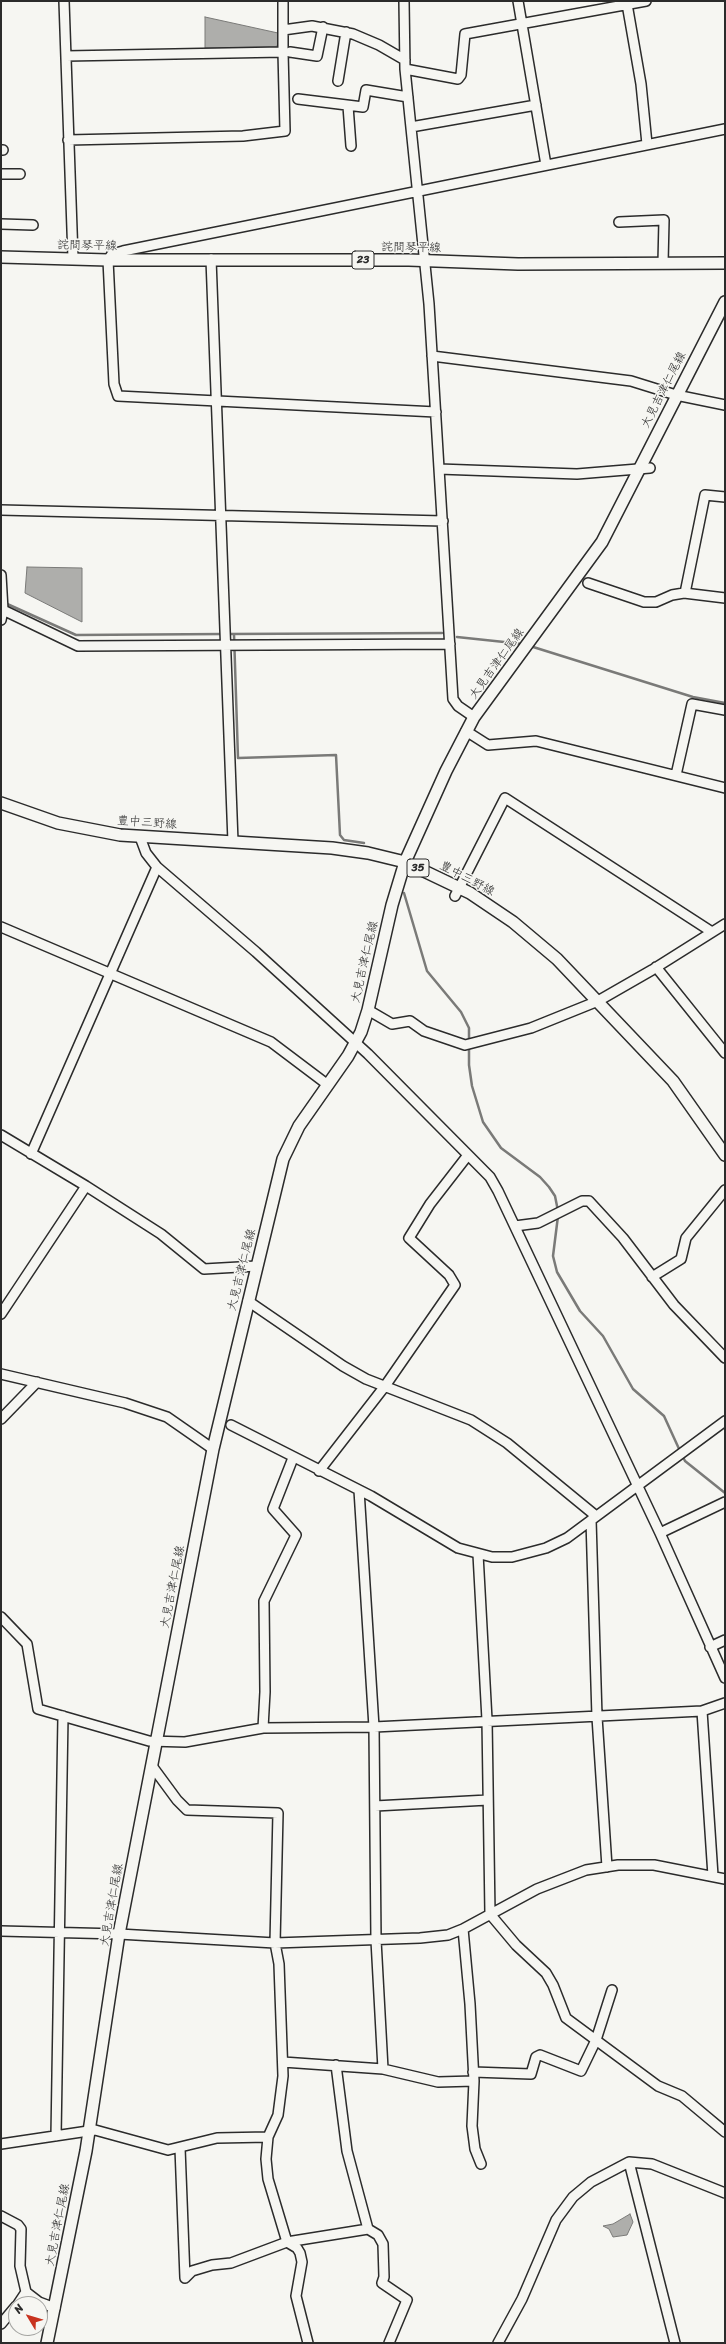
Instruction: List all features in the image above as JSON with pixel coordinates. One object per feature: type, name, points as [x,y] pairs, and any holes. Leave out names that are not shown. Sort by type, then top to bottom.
[{"type":"main road","name":"詫間琴平線","points":[[1,257],[108,260],[211,259],[725,263]]},
{"type":"main road","name":"大見吉津仁尾線","points":[[47,2343],[89,2131],[119,1934],[213,1449],[283,1159],[299,1126],[356,1043],[368,1010],[392,905],[405,862],[446,771],[466,731],[474,717],[602,542],[725,302]]},
{"type":"main road","name":"豊中三野線","points":[[1,803],[58,823],[88,831],[140,837],[332,848],[405,862],[457,892],[482,900],[528,933],[557,959],[673,1081],[725,1155]]},
{"type":"street","points":[[64,1],[73,258]]},
{"type":"street","points":[[68,140],[244,136],[285,131],[286,52],[283,30],[283,1]]},
{"type":"street","points":[[404,1],[405,65],[432,356],[453,699],[458,706],[474,717]]},
{"type":"street","points":[[518,1],[546,165]]},
{"type":"street","points":[[283,30],[294,27],[323,27],[346,32],[379,45],[405,65],[458,79],[462,74],[465,34],[646,1]]},
{"type":"street","points":[[627,4],[641,84],[647,144]]},
{"type":"street","points":[[66,56],[286,52],[317,56],[323,27]]},
{"type":"street","points":[[338,81],[346,32]]},
{"type":"street","points":[[298,99],[363,107],[366,90],[408,97]]},
{"type":"street","points":[[411,127],[536,104]]},
{"type":"street","points":[[348,106],[351,146]]},
{"type":"street","points":[[436,412],[118,396],[115,394],[108,260],[112,254],[122,251],[725,129]]},
{"type":"street","points":[[1,174],[20,174]]},
{"type":"street","points":[[619,222],[664,220],[663,263]]},
{"type":"street","points":[[1,224],[33,225]]},
{"type":"street","points":[[211,259],[224,644],[233,842]]},
{"type":"street","points":[[432,356],[631,381],[676,395],[725,405]]},
{"type":"street","points":[[439,470],[577,474],[650,468]]},
{"type":"street","points":[[685,593],[705,495],[725,497]]},
{"type":"street","points":[[1,510],[220,517],[443,521]]},
{"type":"street","points":[[1,576],[1,620]]},
{"type":"street","points":[[588,583],[644,602],[656,602],[672,595],[685,593],[725,598]]},
{"type":"street","points":[[2,610],[78,646],[224,644],[450,644]]},
{"type":"street","points":[[676,775],[692,704],[725,710]]},
{"type":"street","points":[[466,731],[488,745],[536,741],[725,788]]},
{"type":"street","points":[[457,892],[505,798],[712,932]]},
{"type":"street","points":[[140,837],[146,852],[157,867],[256,952],[356,1043],[490,1177],[515,1226],[636,1486],[660,1533],[725,1678]]},
{"type":"street","points":[[31,1154],[157,867]]},
{"type":"street","points":[[368,1010],[392,1024],[410,1021],[424,1032],[465,1045],[531,1028],[598,1001],[725,924]]},
{"type":"street","points":[[1,928],[110,972],[271,1042],[328,1085]]},
{"type":"street","points":[[656,967],[725,1053]]},
{"type":"street","points":[[1,1135],[86,1186],[161,1234],[204,1268],[257,1266]]},
{"type":"street","points":[[319,1471],[385,1386],[456,1285],[449,1275],[409,1238],[430,1204],[468,1156]]},
{"type":"street","points":[[1,1314],[86,1186]]},
{"type":"street","points":[[652,1277],[681,1259],[686,1238],[725,1190]]},
{"type":"street","points":[[515,1226],[538,1223],[582,1201],[589,1201],[623,1238],[674,1305],[725,1358]]},
{"type":"street","points":[[248,1301],[343,1366],[366,1379],[471,1420],[507,1443],[593,1518],[597,1717],[607,1867]]},
{"type":"street","points":[[1,1374],[125,1403],[167,1417],[213,1449]]},
{"type":"street","points":[[1,1419],[37,1382]]},
{"type":"street","points":[[230,1425],[403,1513],[458,1548],[492,1557],[512,1557],[546,1548],[566,1538],[725,1421]]},
{"type":"street","points":[[263,1728],[265,1692],[264,1600],[296,1535],[273,1509],[293,1458]]},
{"type":"street","points":[[359,1490],[374,1727],[376,1940],[383,2069]]},
{"type":"street","points":[[660,1533],[725,1502]]},
{"type":"street","points":[[478,1554],[487,1720],[490,1914],[516,1945],[546,1973],[553,1985],[566,2018],[658,2086],[682,2096],[725,2132]]},
{"type":"street","points":[[1,1618],[27,1644],[38,1709],[148,1741],[184,1742],[263,1728],[374,1727],[487,1720],[597,1717],[702,1711],[725,1703]]},
{"type":"street","points":[[710,1647],[725,1640]]},
{"type":"street","points":[[702,1711],[713,1876]]},
{"type":"street","points":[[56,2136],[63,1716]]},
{"type":"street","points":[[152,1766],[177,1800],[187,1810],[278,1813],[275,1943],[279,1964],[283,2062],[278,2115],[268,2137],[266,2159],[268,2179],[287,2242],[297,2248],[302,2262],[296,2296],[308,2343]]},
{"type":"street","points":[[375,1806],[488,1800]]},
{"type":"street","points":[[1,1931],[119,1934],[275,1943],[376,1940],[448,1935],[463,1929],[537,1889],[567,1876],[607,1867],[654,1865],[725,1879]]},
{"type":"street","points":[[463,1929],[470,2004],[474,2081],[472,2126],[475,2149],[481,2164]]},
{"type":"street","points":[[473,2072],[531,2074],[536,2057],[540,2055],[581,2070],[596,2040],[612,1990]]},
{"type":"street","points":[[283,2062],[383,2069],[438,2082],[474,2081]]},
{"type":"street","points":[[336,2065],[347,2151],[368,2229]]},
{"type":"street","points":[[1,2144],[89,2131],[109,2133],[168,2150],[217,2138],[268,2137]]},
{"type":"street","points":[[180,2148],[185,2278],[192,2271],[212,2265],[231,2263],[287,2242],[368,2229],[378,2235],[383,2244],[384,2277],[382,2283],[407,2300],[389,2343]]},
{"type":"street","points":[[498,2343],[522,2299],[556,2220],[573,2197],[591,2182],[629,2162],[652,2164],[725,2193]]},
{"type":"street","points":[[629,2162],[675,2343]]},
{"type":"street","points":[[1,2216],[18,2225],[21,2229],[20,2266],[26,2292],[39,2302],[55,2308]]},
{"type":"street","points":[[23,2296],[26,2292]]},
{"type":"street","points":[[1,2324],[8,2316]]},
{"type":"shaded area","points":[[205,17],[278,33],[278,44],[276,47],[205,48]]},
{"type":"shaded area","points":[[27,567],[82,568],[82,622],[25,593]]},
{"type":"shaded area","points":[[630,2214],[633,2222],[627,2235],[613,2237],[609,2229],[603,2226],[613,2224]]},
{"type":"waterway","points":[[5,603],[76,635],[223,634]]},
{"type":"waterway","points":[[228,634],[442,633]]},
{"type":"waterway","points":[[234,634],[238,758],[336,755],[340,835],[344,840],[364,843]]},
{"type":"waterway","points":[[457,637],[523,644]]},
{"type":"waterway","points":[[530,646],[693,697],[725,703]]},
{"type":"waterway","points":[[404,893],[427,971],[461,1012],[469,1028],[469,1065],[472,1086],[483,1122],[501,1148],[540,1177],[549,1187],[555,1196],[558,1211]]},
{"type":"waterway","points":[[558,1216],[553,1256],[557,1272],[580,1311],[603,1336],[633,1389],[664,1416],[680,1451]]},
{"type":"waterway","points":[[682,1455],[685,1461],[725,1493]]}]
